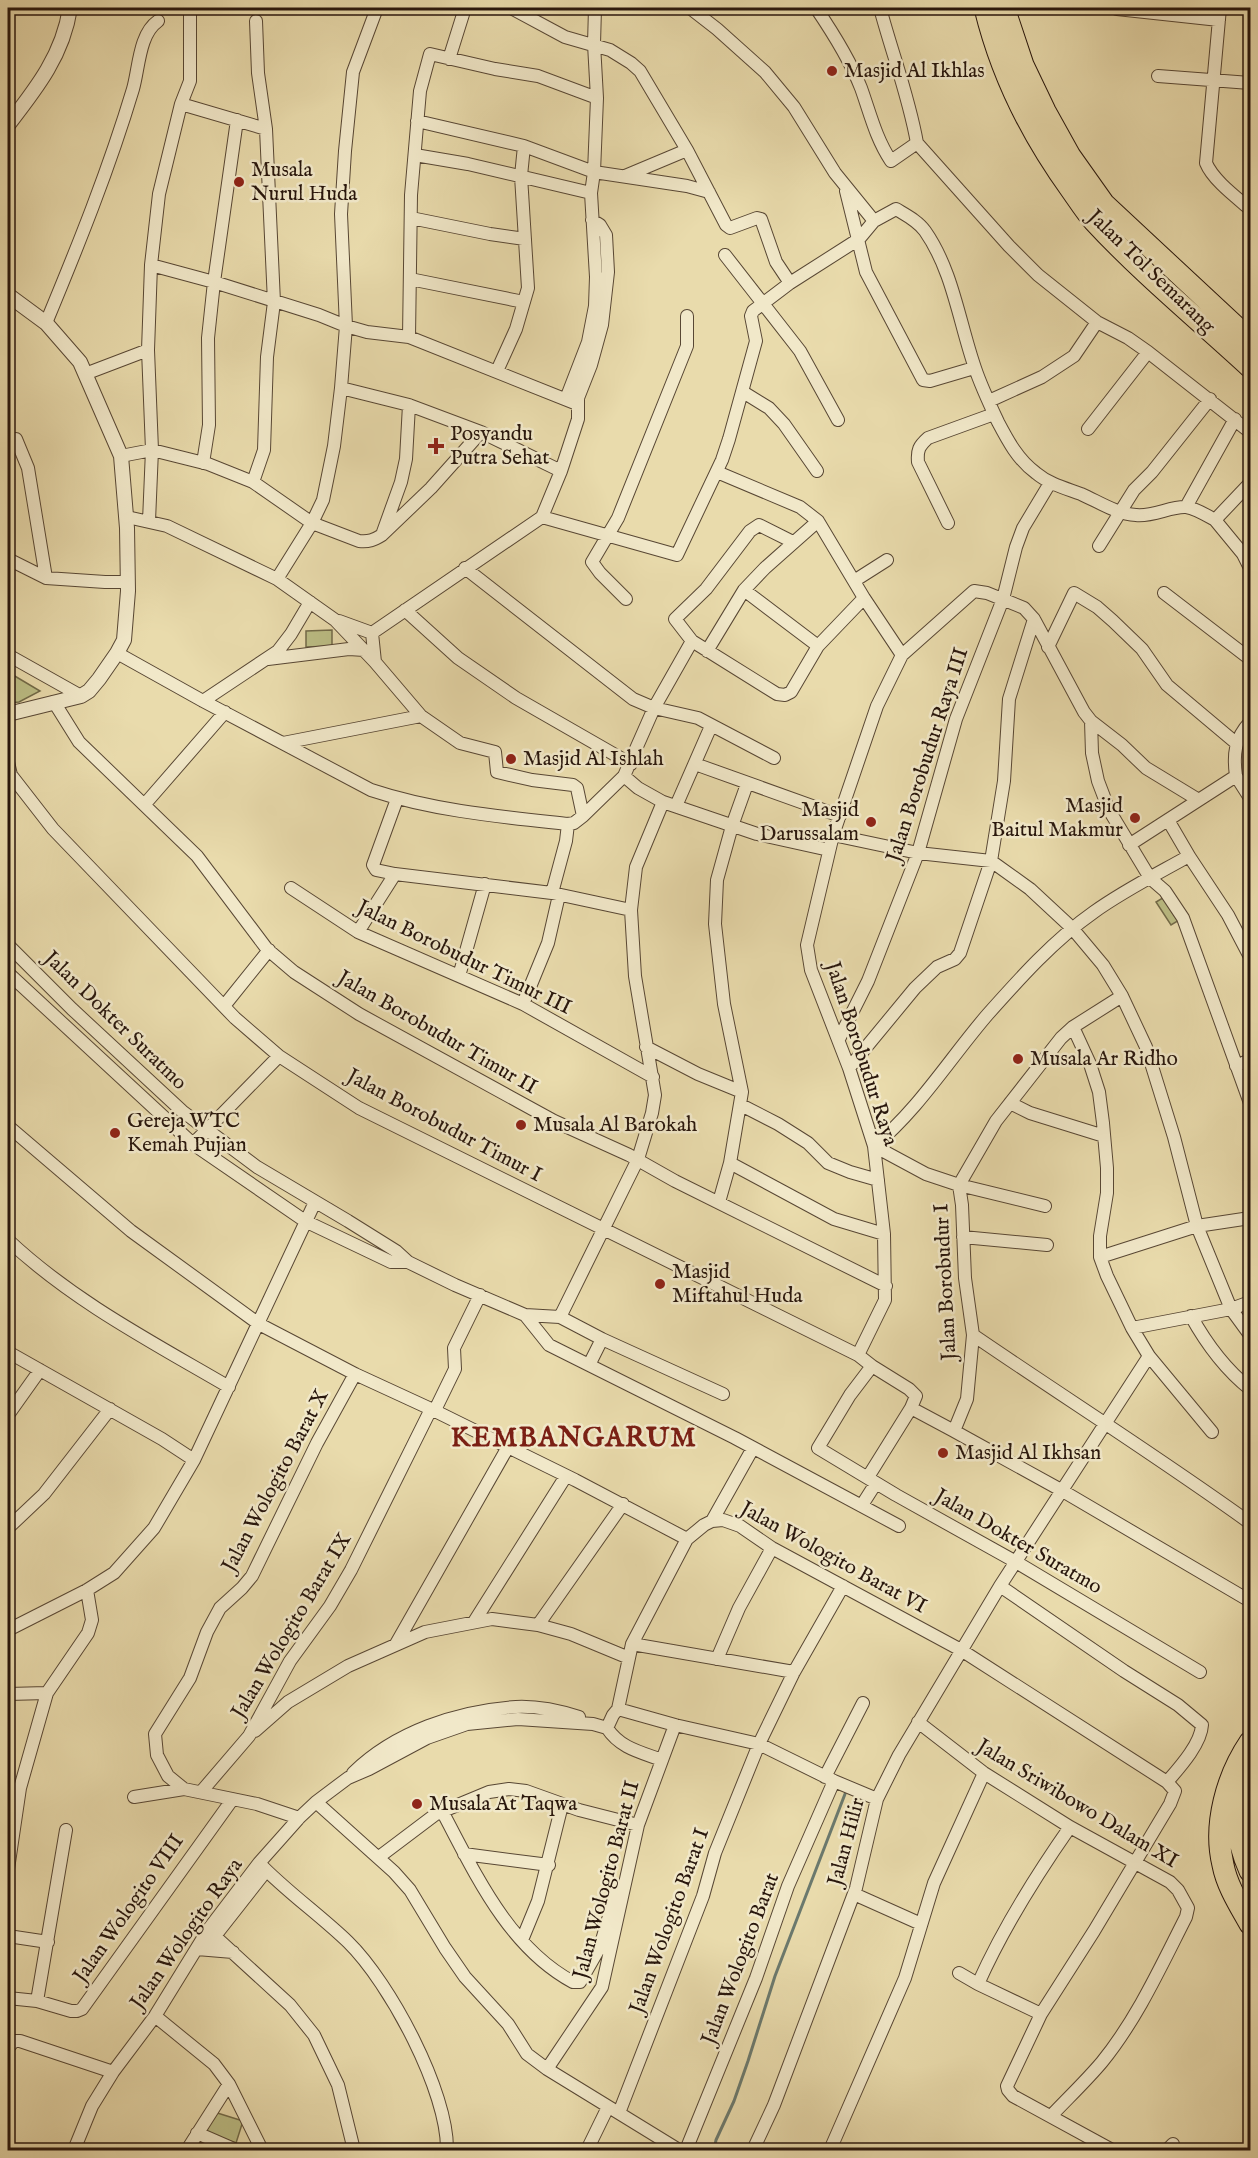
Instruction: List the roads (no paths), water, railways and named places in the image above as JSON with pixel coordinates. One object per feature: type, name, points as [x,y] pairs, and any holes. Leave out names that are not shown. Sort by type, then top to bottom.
[{"type":"highway","name":"Jalan Tol Semarang","points":[[985,8],[1006,73],[1029,124],[1057,170],[1093,219],[1140,268],[1251,367]]},
{"type":"highway","name":"Jalan Tol Semarang","points":[[1004,8],[1023,65],[1044,111],[1070,156],[1104,204],[1251,340]]},
{"type":"highway","points":[[1251,1742],[1240,1756],[1224,1801],[1219,1839],[1223,1867],[1236,1899],[1251,1924]]},
{"type":"highway","points":[[1251,1775],[1240,1802],[1238,1827],[1242,1854],[1251,1871]]},
{"type":"street","points":[[8,125],[44,78],[61,43],[70,8]]},
{"type":"street","points":[[149,521],[152,450],[148,350],[151,265],[159,194],[181,104],[190,81],[190,8]]},
{"type":"street","points":[[278,579],[312,523],[323,500],[334,446],[346,326],[341,214],[346,140],[353,72],[377,8]]},
{"type":"street","points":[[449,59],[465,8]]},
{"type":"street","points":[[512,8],[565,37],[610,50],[632,63],[640,72],[687,150],[726,225],[730,228],[757,218],[761,219],[776,262],[790,283]]},
{"type":"street","points":[[372,633],[542,517],[561,471],[578,419],[571,401],[588,342],[595,306],[596,277],[591,193],[597,98],[595,8]]},
{"type":"street","points":[[690,8],[765,72],[794,107],[845,186],[874,221]]},
{"type":"street","points":[[816,8],[846,57],[860,87],[882,147],[891,161],[917,143]]},
{"type":"street","points":[[880,8],[891,51],[911,110],[917,143],[1038,275],[1097,322],[1121,334],[1148,352],[1251,432]]},
{"type":"street","points":[[1117,9],[1219,14],[1206,162],[1209,169],[1251,209]]},
{"type":"street","points":[[46,323],[110,162],[134,87],[143,47],[153,26],[158,21]]},
{"type":"street","points":[[254,482],[264,450],[267,357],[274,302],[266,129],[258,73],[256,21]]},
{"type":"street","points":[[409,338],[411,218],[417,121],[420,91],[430,54],[538,76],[597,98]]},
{"type":"street","points":[[1158,76],[1251,83]]},
{"type":"street","points":[[181,104],[266,129]]},
{"type":"street","points":[[203,463],[209,425],[208,338],[237,120]]},
{"type":"street","points":[[417,121],[524,146],[594,172],[687,186],[709,192]]},
{"type":"street","points":[[497,371],[516,329],[528,288],[521,176],[524,146]]},
{"type":"street","points":[[624,176],[687,150]]},
{"type":"street","points":[[415,155],[521,176],[591,193]]},
{"type":"street","points":[[845,186],[866,272],[922,380],[930,381],[974,368]]},
{"type":"street","points":[[542,517],[677,555],[717,472],[729,440],[756,341],[751,313],[790,283],[859,239],[874,221],[896,209],[911,217],[924,229],[939,258],[958,304],[974,368],[1009,443],[1022,460],[1050,483],[1120,512],[1148,515],[1186,507],[1215,520],[1247,551],[1251,568]]},
{"type":"street","points":[[411,218],[525,239]]},
{"type":"street","points":[[571,401],[591,365],[602,324],[608,272],[606,235],[600,225],[592,220]]},
{"type":"street","points":[[725,255],[800,351],[838,420]]},
{"type":"street","points":[[151,265],[214,282],[367,332],[409,338],[571,401]]},
{"type":"street","points":[[410,279],[524,302]]},
{"type":"street","points":[[8,295],[46,323],[80,362],[121,456],[127,517],[124,640],[117,653],[99,680],[81,696],[8,714]]},
{"type":"street","points":[[626,599],[592,562],[608,536],[635,477],[687,346],[687,316]]},
{"type":"street","points":[[989,401],[1042,376],[1074,356],[1097,322]]},
{"type":"street","points":[[86,374],[148,350]]},
{"type":"street","points":[[1088,429],[1148,352]]},
{"type":"street","points":[[341,388],[409,405],[481,432],[561,471]]},
{"type":"street","points":[[743,392],[770,408],[817,471]]},
{"type":"street","points":[[1099,546],[1134,490],[1152,472],[1210,399]]},
{"type":"street","points":[[382,536],[401,482],[409,405]]},
{"type":"street","points":[[948,523],[918,462],[917,453],[920,445],[928,438],[994,414]]},
{"type":"street","points":[[1186,507],[1235,419]]},
{"type":"street","points":[[121,456],[152,450],[203,463],[254,482],[312,523],[359,541],[373,541],[382,536],[431,488],[481,432]]},
{"type":"street","points":[[16,439],[28,468],[46,578]]},
{"type":"street","points":[[717,472],[800,507],[818,521],[864,598],[902,655]]},
{"type":"street","name":"Jalan Borobudur Raya III","points":[[839,1039],[868,981],[918,854],[956,719],[1003,599],[1023,528],[1050,483]]},
{"type":"street","points":[[1215,520],[1251,483]]},
{"type":"street","points":[[127,517],[167,525],[278,579],[335,620],[421,716],[460,743],[495,752],[497,772],[524,779],[575,786],[583,816]]},
{"type":"street","points":[[707,651],[744,590],[818,521]]},
{"type":"street","points":[[792,543],[759,525],[750,531],[706,590],[675,619],[692,641],[777,694],[785,695],[791,692],[818,646],[864,598]]},
{"type":"street","points":[[8,559],[46,578],[127,582]]},
{"type":"street","points":[[854,581],[887,560]]},
{"type":"street","points":[[465,568],[633,699],[654,708],[691,715],[774,758]]},
{"type":"street","points":[[744,590],[818,646]]},
{"type":"street","name":"Jalan Borobudur Raya","points":[[858,1355],[885,1300],[884,1234],[874,1146],[839,1039],[812,970],[807,945],[833,835],[878,706],[902,655],[974,591],[1003,599]]},
{"type":"street","points":[[1048,647],[1074,593],[1113,621],[1142,649],[1167,685],[1236,743]]},
{"type":"street","points":[[1164,593],[1251,659]]},
{"type":"street","points":[[1003,599],[1024,608],[1034,619],[1091,721],[1122,745],[1146,768],[1197,799]]},
{"type":"street","points":[[203,701],[278,651],[310,602]]},
{"type":"street","points":[[405,610],[458,658],[516,698],[631,764]]},
{"type":"street","points":[[849,1068],[915,988],[937,968],[955,959],[960,953],[991,861],[1004,781],[1010,699],[1034,619]]},
{"type":"street","points":[[335,620],[372,633]]},
{"type":"street","points":[[372,633],[375,662]]},
{"type":"street","points":[[117,653],[371,790],[397,799],[433,806],[568,824],[574,823],[583,816],[624,776],[654,708],[692,641]]},
{"type":"street","points":[[264,660],[349,649],[364,650]]},
{"type":"street","points":[[8,655],[81,696]]},
{"type":"street","name":"Jalan Borobudur Timur II","points":[[54,702],[80,742],[197,856],[269,950],[294,972],[359,1014],[554,1121],[638,1159],[886,1286]]},
{"type":"street","points":[[145,804],[225,712]]},
{"type":"street","points":[[283,743],[421,716]]},
{"type":"street","points":[[1091,721],[1092,753],[1098,781],[1109,810],[1150,878],[1165,891],[1183,918],[1251,1103]]},
{"type":"street","points":[[1251,722],[1236,743],[1234,760],[1236,776],[1251,798]]},
{"type":"street","points":[[676,806],[711,726]]},
{"type":"street","name":"Jalan Borobudur Timur I","points":[[8,762],[10,776],[53,830],[224,1006],[279,1056],[359,1108],[858,1355],[912,1392],[916,1396],[911,1408]]},
{"type":"street","points":[[694,764],[840,816]]},
{"type":"street","points":[[624,776],[638,788],[663,802],[757,834],[829,850]]},
{"type":"street","points":[[1129,845],[1197,799],[1236,776]]},
{"type":"street","points":[[719,1202],[730,1163],[742,1092],[724,1004],[715,924],[717,880],[747,784]]},
{"type":"street","points":[[397,799],[373,865],[376,870],[556,894],[631,910]]},
{"type":"street","points":[[560,1317],[638,1159],[652,1113],[655,1095],[635,976],[631,910],[636,867],[663,802]]},
{"type":"street","points":[[1168,820],[1228,915],[1251,957]]},
{"type":"street","points":[[523,1004],[548,943],[568,824]]},
{"type":"street","points":[[833,835],[918,854],[991,861],[1030,889],[1072,928],[1103,965],[1122,996],[1146,1047],[1174,1137],[1197,1226],[1231,1309],[1251,1335]]},
{"type":"street","points":[[1045,1206],[959,1185],[916,1169],[874,1146],[886,1136],[941,1074],[988,1015],[1072,928],[1095,911],[1189,856]]},
{"type":"street","points":[[358,932],[395,874]]},
{"type":"street","points":[[459,976],[485,884]]},
{"type":"street","name":"Jalan Borobudur Timur III","points":[[291,888],[358,932],[523,1004],[653,1077]]},
{"type":"street","name":"Jalan Dokter Suratmo","points":[[8,945],[182,1112],[257,1167],[396,1251],[408,1262],[525,1315],[560,1317],[723,1394]]},
{"type":"street","points":[[224,1006],[269,950]]},
{"type":"street","name":"Jalan Dokter Suratmo","points":[[8,973],[193,1144],[305,1221],[391,1262],[408,1262]]},
{"type":"street","points":[[28,992],[41,978]]},
{"type":"street","points":[[959,1185],[996,1122],[1061,1038],[1072,1028],[1122,996]]},
{"type":"street","points":[[1072,1028],[1090,1064],[1096,1082],[1104,1136],[1107,1193],[1100,1236],[1100,1257],[1132,1328],[1149,1356],[1212,1432]]},
{"type":"street","points":[[646,1047],[698,1074],[742,1092]]},
{"type":"street","points":[[193,1144],[279,1056]]},
{"type":"street","points":[[1236,1066],[1251,1060]]},
{"type":"street","points":[[1010,1103],[1030,1113],[1104,1136]]},
{"type":"street","points":[[741,1105],[808,1143],[828,1163],[878,1180]]},
{"type":"street","points":[[8,1126],[131,1231],[259,1324],[355,1374],[433,1409],[623,1504],[687,1539],[632,1644],[618,1709],[608,1728],[615,1739],[628,1748],[662,1760]]},
{"type":"street","points":[[730,1163],[834,1219],[884,1234]]},
{"type":"street","name":"Jalan Borobudur I","points":[[954,1431],[967,1398],[972,1335],[965,1278],[959,1185]]},
{"type":"street","points":[[8,1630],[87,1590],[114,1573],[154,1528],[194,1460],[315,1202]]},
{"type":"street","points":[[1100,1257],[1197,1226],[1251,1218]]},
{"type":"street","points":[[963,1237],[1047,1245]]},
{"type":"street","points":[[8,1240],[96,1310],[229,1387]]},
{"type":"street","name":"Jalan Wologito Barat IX","points":[[201,1792],[249,1736],[290,1661],[330,1606],[351,1570],[455,1369],[454,1348],[480,1295]]},
{"type":"street","points":[[1132,1328],[1231,1309],[1251,1302]]},
{"type":"street","name":"Jalan Dokter Suratmo","points":[[525,1315],[549,1345],[753,1448],[899,1526]]},
{"type":"street","points":[[1191,1316],[1210,1348],[1236,1378],[1251,1389]]},
{"type":"street","points":[[972,1335],[1105,1425],[1166,1463],[1251,1523]]},
{"type":"street","points":[[589,1365],[603,1339]]},
{"type":"street","points":[[8,1352],[162,1438],[194,1460]]},
{"type":"street","points":[[1016,1562],[1149,1356]]},
{"type":"street","name":"Jalan Dokter Suratmo","points":[[872,1366],[850,1395],[818,1446],[820,1450],[1016,1562],[1200,1672]]},
{"type":"street","points":[[8,1415],[40,1370]]},
{"type":"street","name":"Jalan Wologito Barat X","points":[[184,1789],[168,1776],[157,1755],[155,1734],[190,1678],[207,1632],[220,1608],[243,1588],[252,1576],[317,1443],[355,1374]]},
{"type":"street","points":[[862,1506],[872,1480],[911,1408],[1062,1490],[1251,1601]]},
{"type":"street","points":[[8,1528],[44,1494],[110,1409]]},
{"type":"street","points":[[396,1644],[508,1447]]},
{"type":"street","points":[[712,1521],[753,1448]]},
{"type":"street","points":[[474,1622],[566,1476]]},
{"type":"street","points":[[538,1624],[623,1504]]},
{"type":"street","name":"Jalan Wologito Barat VI","points":[[687,1539],[712,1521],[723,1520],[740,1526],[772,1548],[962,1650],[1167,1782]]},
{"type":"street","points":[[717,1659],[740,1608],[772,1548]]},
{"type":"street","name":"Jalan Hilir","points":[[753,2151],[774,2105],[854,1894],[877,1799],[918,1722],[1016,1562]]},
{"type":"street","name":"Jalan Wologito Barat I","points":[[587,2151],[613,2110],[703,1896],[715,1853],[759,1744],[794,1672],[843,1586]]},
{"type":"street","points":[[1000,1586],[1178,1705],[1202,1725],[1198,1739],[1181,1766],[1167,1782],[1173,1787],[1173,1797],[1094,1931],[1041,2014],[1007,2086],[1013,2096],[1112,2151]]},
{"type":"street","points":[[8,1869],[20,1788],[47,1693],[88,1633],[92,1620],[87,1590]]},
{"type":"street","points":[[249,1736],[288,1702],[348,1666],[424,1632],[492,1619],[538,1624],[571,1634],[629,1658]]},
{"type":"street","points":[[632,1644],[794,1672]]},
{"type":"street","points":[[8,1694],[47,1693]]},
{"type":"street","name":"Jalan Wologito Barat","points":[[686,2151],[756,1978],[829,1779],[863,1703]]},
{"type":"street","name":"Jalan Wologito Raya","points":[[74,2151],[92,2106],[113,2072],[155,2016],[212,1932],[299,1818],[375,1753],[425,1728],[460,1715],[517,1707],[553,1711],[608,1728]]},
{"type":"street","points":[[618,1709],[759,1744],[829,1779],[877,1799]]},
{"type":"street","name":"Jalan Sriwibowo Dalam XI","points":[[918,1722],[984,1773],[1070,1827],[1170,1882],[1185,1899],[1188,1908],[1186,1917],[1155,1979],[1121,2036],[1101,2062],[1051,2116]]},
{"type":"street","name":"Jalan Wologito Barat II","points":[[547,2069],[602,1986],[638,1825],[675,1725]]},
{"type":"street","points":[[830,2151],[905,1978],[934,1882],[984,1773]]},
{"type":"street","points":[[134,1797],[184,1789],[257,1804],[299,1818]]},
{"type":"street","points":[[379,1857],[436,1814],[442,1811],[489,1792],[526,1791],[562,1805],[638,1825],[600,1947],[580,1982],[573,1982],[538,1957],[504,1920],[464,1854],[442,1811]]},
{"type":"street","name":"Jalan Wologito VIII","points":[[8,1998],[37,2001],[71,2011],[82,2009],[232,1800]]},
{"type":"street","points":[[316,1802],[379,1857],[410,1890],[465,1977],[508,2024],[527,2054],[547,2069],[680,2151]]},
{"type":"street","points":[[522,1940],[538,1901],[549,1864],[562,1805]]},
{"type":"street","points":[[978,1983],[1036,1875],[1070,1827]]},
{"type":"street","points":[[37,2001],[66,1830]]},
{"type":"street","points":[[464,1854],[549,1864]]},
{"type":"street","points":[[262,1867],[350,1944],[372,1972],[415,2043],[433,2084],[446,2131],[447,2151]]},
{"type":"street","points":[[854,1894],[921,1924]]},
{"type":"street","points":[[212,1932],[290,2005],[314,2035],[338,2085],[354,2151]]},
{"type":"street","points":[[8,1936],[48,1942]]},
{"type":"street","points":[[201,1949],[233,1952]]},
{"type":"street","points":[[959,1973],[1041,2014]]},
{"type":"street","points":[[155,2016],[213,2064],[230,2084],[262,2151]]},
{"type":"street","points":[[8,2048],[14,2041],[20,2041],[113,2072]]},
{"type":"street","points":[[187,2151],[230,2084]]},
{"type":"street","points":[[197,2133],[236,2151]]},
{"type":"street","points":[[1084,2151],[1093,2139]]},
{"type":"waterway","points":[[714,2150],[716,2140],[734,2101],[775,1976],[845,1794]]},
{"type":"place","name":"Masjid Al Ikhlas","points":[[832,71]]},
{"type":"place","name":"Musala Nurul Huda","points":[[239,182]]},
{"type":"place","name":"Posyandu Putra Sehat","points":[[436,446]]},
{"type":"place","name":"Masjid Al Ishlah","points":[[511,759]]},
{"type":"place","name":"Masjid Baitul Makmur","points":[[1135,818]]},
{"type":"place","name":"Masjid Darussalam","points":[[871,822]]},
{"type":"place","name":"Musala Ar Ridho","points":[[1018,1059]]},
{"type":"place","name":"Musala Al Barokah","points":[[521,1125]]},
{"type":"place","name":"Gereja WTC Kemah Pujian","points":[[115,1133]]},
{"type":"place","name":"Masjid Miftahul Huda","points":[[660,1284]]},
{"type":"place","name":"Masjid Al Ikhsan","points":[[943,1453]]},
{"type":"place","name":"Musala At Taqwa","points":[[417,1804]]},
{"type":"district","name":"KEMBANGARUM","points":[[574,1439]]}]
